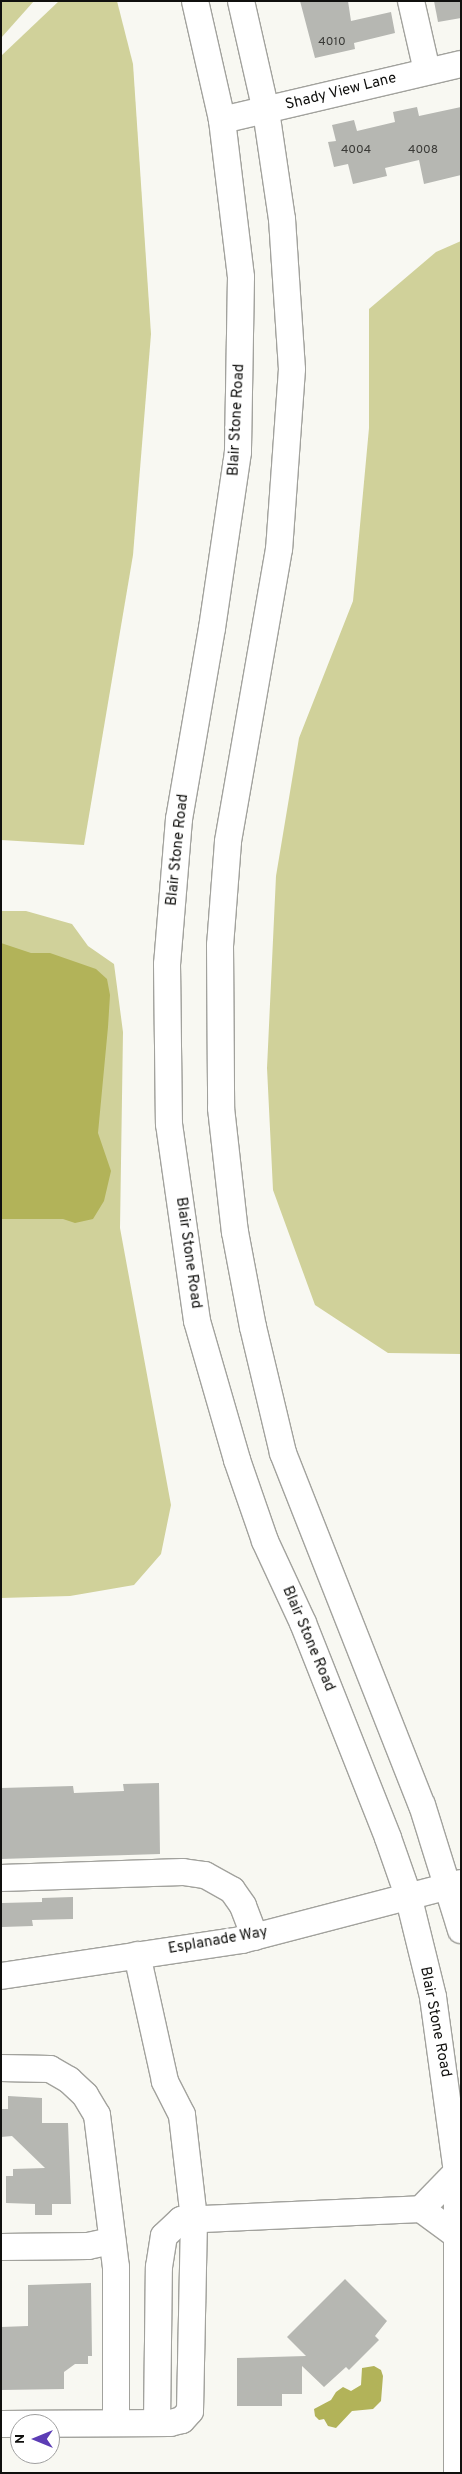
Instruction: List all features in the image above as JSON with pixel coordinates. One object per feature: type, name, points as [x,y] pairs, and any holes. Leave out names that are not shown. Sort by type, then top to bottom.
[{"type":"street","name":"Blair Stone Road","points":[[195,1],[222,120],[240,277],[238,452],[212,628],[178,819],[167,964],[169,1124],[197,1321],[237,1460],[265,1541],[303,1623],[408,1895],[433,1997],[456,2124],[459,2237],[457,2473]]},
{"type":"street","points":[[241,1],[266,111],[282,219],[292,368],[279,549],[228,842],[220,945],[221,1108],[235,1232],[253,1327],[282,1453],[455,1884],[461,1930]]},
{"type":"street","points":[[411,1],[427,71]]},
{"type":"street","name":"Shady View Lane","points":[[222,120],[461,64]]},
{"type":"street","points":[[1,1878],[183,1872],[205,1875],[232,1890],[243,1906],[255,1937]]},
{"type":"street","name":"Esplanade Way","points":[[1,1976],[255,1937],[455,1884]]},
{"type":"street","points":[[1,2424],[157,2423],[182,2420],[190,2411],[194,2219],[182,2115],[165,2081],[137,1955]]},
{"type":"street","points":[[1,2068],[50,2070],[69,2080],[85,2094],[97,2115],[116,2267],[116,2423]]},
{"type":"street","points":[[421,2210],[457,2172]]},
{"type":"street","points":[[157,2423],[159,2267],[164,2236],[181,2220],[421,2210],[459,2237]]},
{"type":"street","points":[[1,2247],[88,2246],[112,2241]]},
{"type":"street","points":[[159,2319],[193,2319]]},
{"type":"green space","points":[[1,1],[34,1],[1,38]]},
{"type":"green space","points":[[59,1],[117,1],[133,64],[151,334],[133,555],[84,845],[1,840],[1,56]]},
{"type":"green space","points":[[461,241],[461,1354],[388,1353],[315,1305],[273,1190],[267,1068],[276,876],[299,738],[353,601],[369,428],[369,309],[436,252]]},
{"type":"green space","points":[[1,911],[26,911],[72,924],[88,946],[114,964],[123,1032],[120,1228],[171,1505],[161,1554],[134,1585],[70,1596],[1,1598]]},
{"type":"shaded area","points":[[1,943],[31,953],[50,953],[96,969],[107,979],[110,995],[98,1133],[111,1171],[104,1201],[93,1219],[75,1223],[63,1219],[1,1219]]},
{"type":"shaded area","points":[[374,2366],[381,2370],[383,2376],[381,2401],[373,2409],[352,2411],[336,2428],[328,2426],[324,2419],[319,2420],[315,2416],[314,2409],[331,2400],[336,2392],[343,2387],[351,2391],[361,2385],[362,2368]]},
{"type":"building","points":[[300,1],[348,1],[351,21],[391,12],[395,33],[354,43],[355,49],[315,58]]},
{"type":"building","points":[[434,1],[461,1],[461,18],[438,22]]},
{"type":"building","points":[[417,107],[419,116],[461,107],[461,175],[424,184],[419,160],[385,168],[387,176],[353,184],[348,164],[334,167],[328,142],[336,141],[332,125],[354,120],[357,131],[395,122],[393,112]]},
{"type":"building","points":[[159,1783],[160,1854],[1,1859],[1,1788],[73,1786],[74,1793],[124,1791],[123,1784]]},
{"type":"building","points":[[73,1897],[73,1919],[32,1920],[33,1926],[2,1927],[2,1903],[42,1902],[42,1898]]},
{"type":"building","points":[[8,2096],[42,2098],[42,2123],[68,2123],[71,2204],[52,2204],[52,2215],[35,2215],[35,2204],[6,2203],[6,2176],[13,2176],[13,2169],[45,2168],[12,2136],[1,2137],[1,2109],[8,2109]]},
{"type":"building","points":[[345,2279],[387,2321],[375,2336],[379,2340],[349,2370],[346,2367],[324,2387],[302,2366],[302,2394],[282,2394],[282,2406],[237,2406],[237,2358],[306,2356],[287,2337]]},
{"type":"building","points":[[91,2283],[92,2356],[88,2356],[88,2364],[75,2364],[64,2372],[64,2389],[1,2390],[1,2327],[28,2326],[28,2285]]}]
